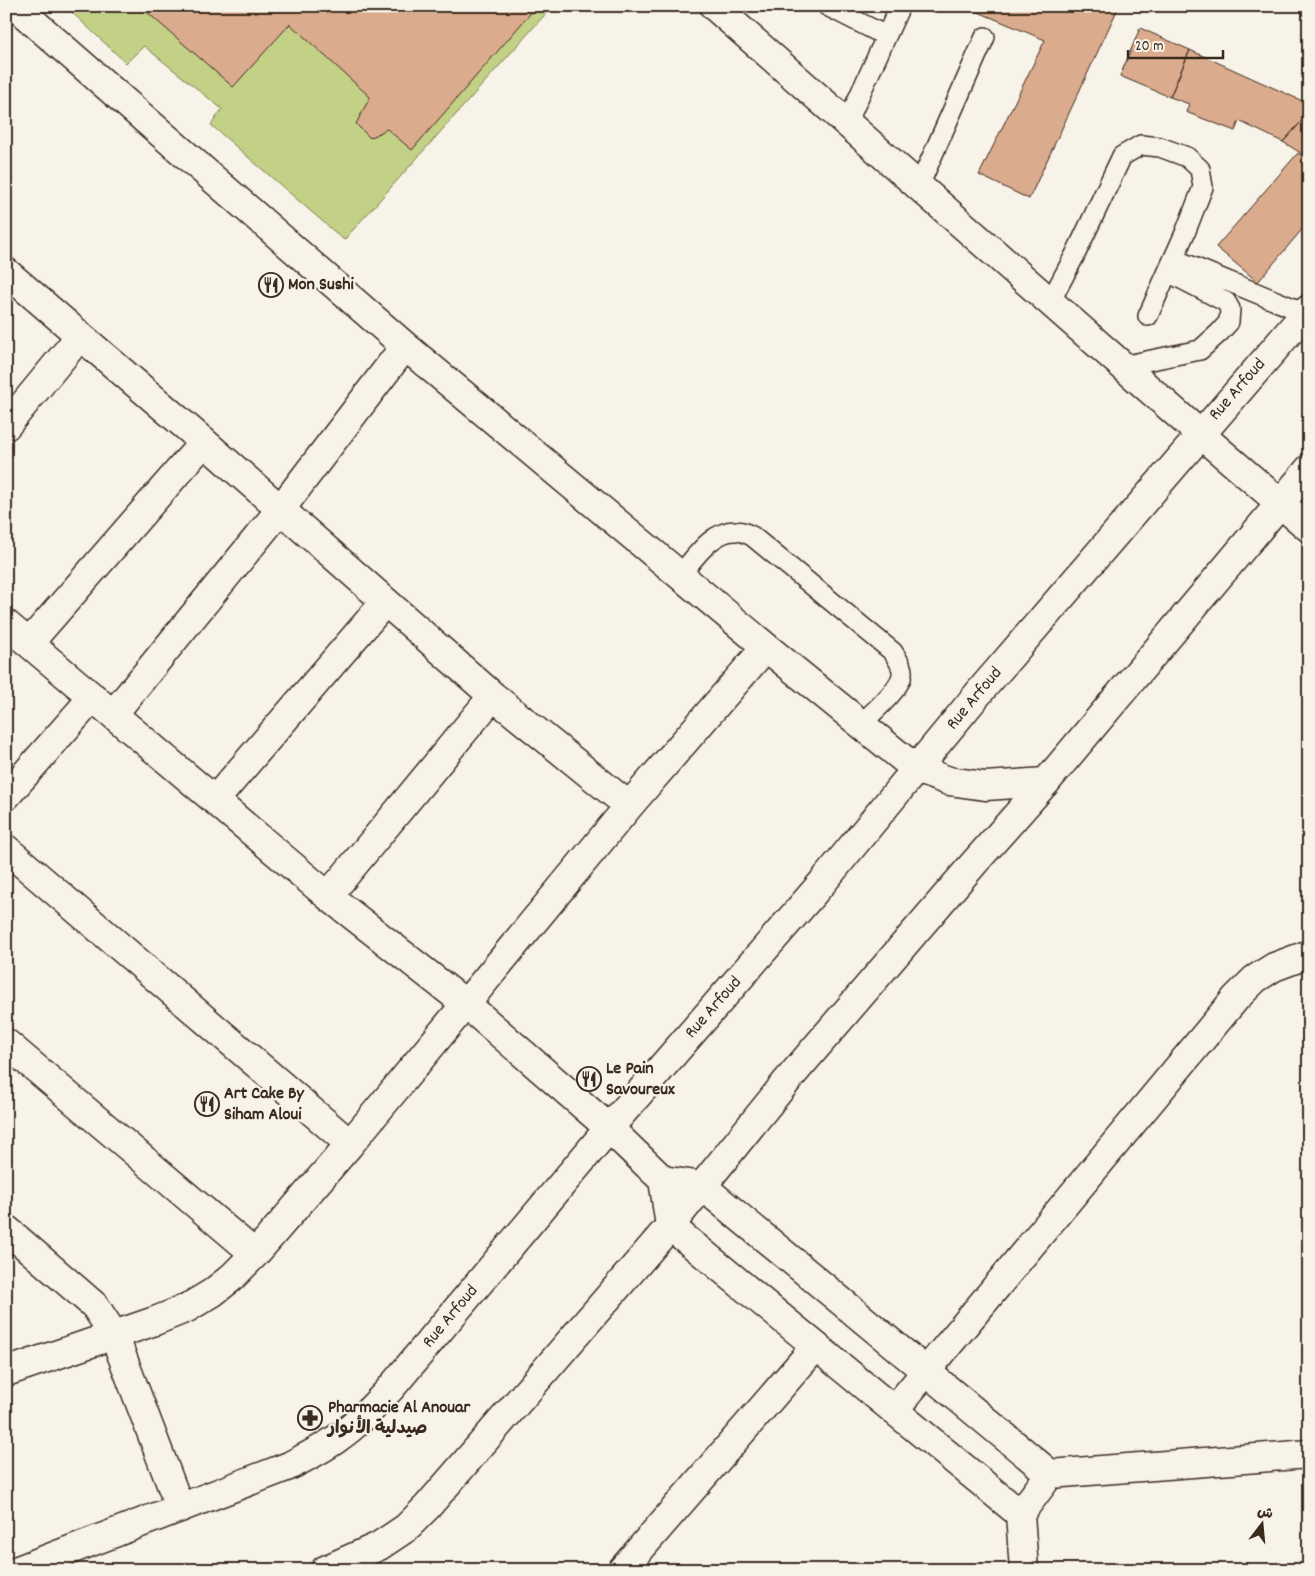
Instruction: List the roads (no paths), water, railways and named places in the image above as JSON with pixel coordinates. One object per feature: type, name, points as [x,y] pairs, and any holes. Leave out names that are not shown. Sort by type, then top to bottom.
[{"type":"street","points":[[714,6],[1122,366],[1309,528]]},
{"type":"street","points":[[15,16],[405,346],[766,647],[916,769],[949,781],[985,786],[1046,782]]},
{"type":"street","points":[[6,272],[204,442],[493,696],[629,806]]},
{"type":"street","name":"Rue Arfoud","points":[[18,1570],[289,1466],[317,1452],[347,1430],[390,1390],[609,1128],[822,883],[916,769],[1200,434],[1307,311]]},
{"type":"street","points":[[6,426],[80,336]]},
{"type":"street","points":[[114,713],[280,510],[405,346]]},
{"type":"street","points":[[29,643],[204,442]]},
{"type":"street","points":[[325,1570],[379,1546],[406,1528],[422,1512],[670,1226],[787,1081],[1046,782],[1309,469]]},
{"type":"street","points":[[215,800],[385,602]]},
{"type":"street","points":[[6,624],[114,713],[328,896],[466,1004],[609,1128],[663,1180],[702,1186],[1050,1474],[1309,1454]]},
{"type":"street","points":[[6,1372],[155,1321],[195,1303],[212,1293],[230,1278],[255,1254],[350,1144],[629,806],[766,647]]},
{"type":"street","points":[[328,896],[493,696]]},
{"type":"street","points":[[6,796],[93,697]]},
{"type":"street","points":[[6,848],[350,1144]]},
{"type":"street","points":[[894,1410],[1236,998],[1255,979],[1274,967],[1309,954]]},
{"type":"street","points":[[6,1043],[255,1254]]},
{"type":"street","points":[[663,1180],[670,1226],[1020,1514]]},
{"type":"street","points":[[6,1229],[95,1306],[114,1335],[180,1508]]},
{"type":"street","points":[[622,1570],[816,1346]]},
{"type":"street","points":[[1024,1570],[1020,1514],[1050,1474]]},
{"type":"lane","points":[[828,6],[886,36]]},
{"type":"lane","points":[[846,123],[900,6]]},
{"type":"lane","points":[[918,186],[985,36]]},
{"type":"lane","points":[[1050,302],[1075,255],[1122,156],[1141,145],[1160,147],[1187,157],[1200,169],[1204,187],[1148,316]]},
{"type":"lane","points":[[1171,266],[1307,311]]},
{"type":"lane","points":[[1122,366],[1200,350],[1229,322],[1230,309],[1226,302],[1171,266]]},
{"type":"lane","points":[[680,575],[710,542],[722,534],[737,531],[752,536],[893,652],[900,664],[902,675],[898,686],[861,724]]},
{"type":"place","name":"Mon Sushi","points":[[271,285]]},
{"type":"place","name":"Le Pain Savoureux","points":[[589,1079]]},
{"type":"place","name":"Art Cake By Siham Aloui","points":[[207,1104]]},
{"type":"place","name":"Pharmacie Al Anouar صيدلية الأنوار","points":[[310,1418]]}]
